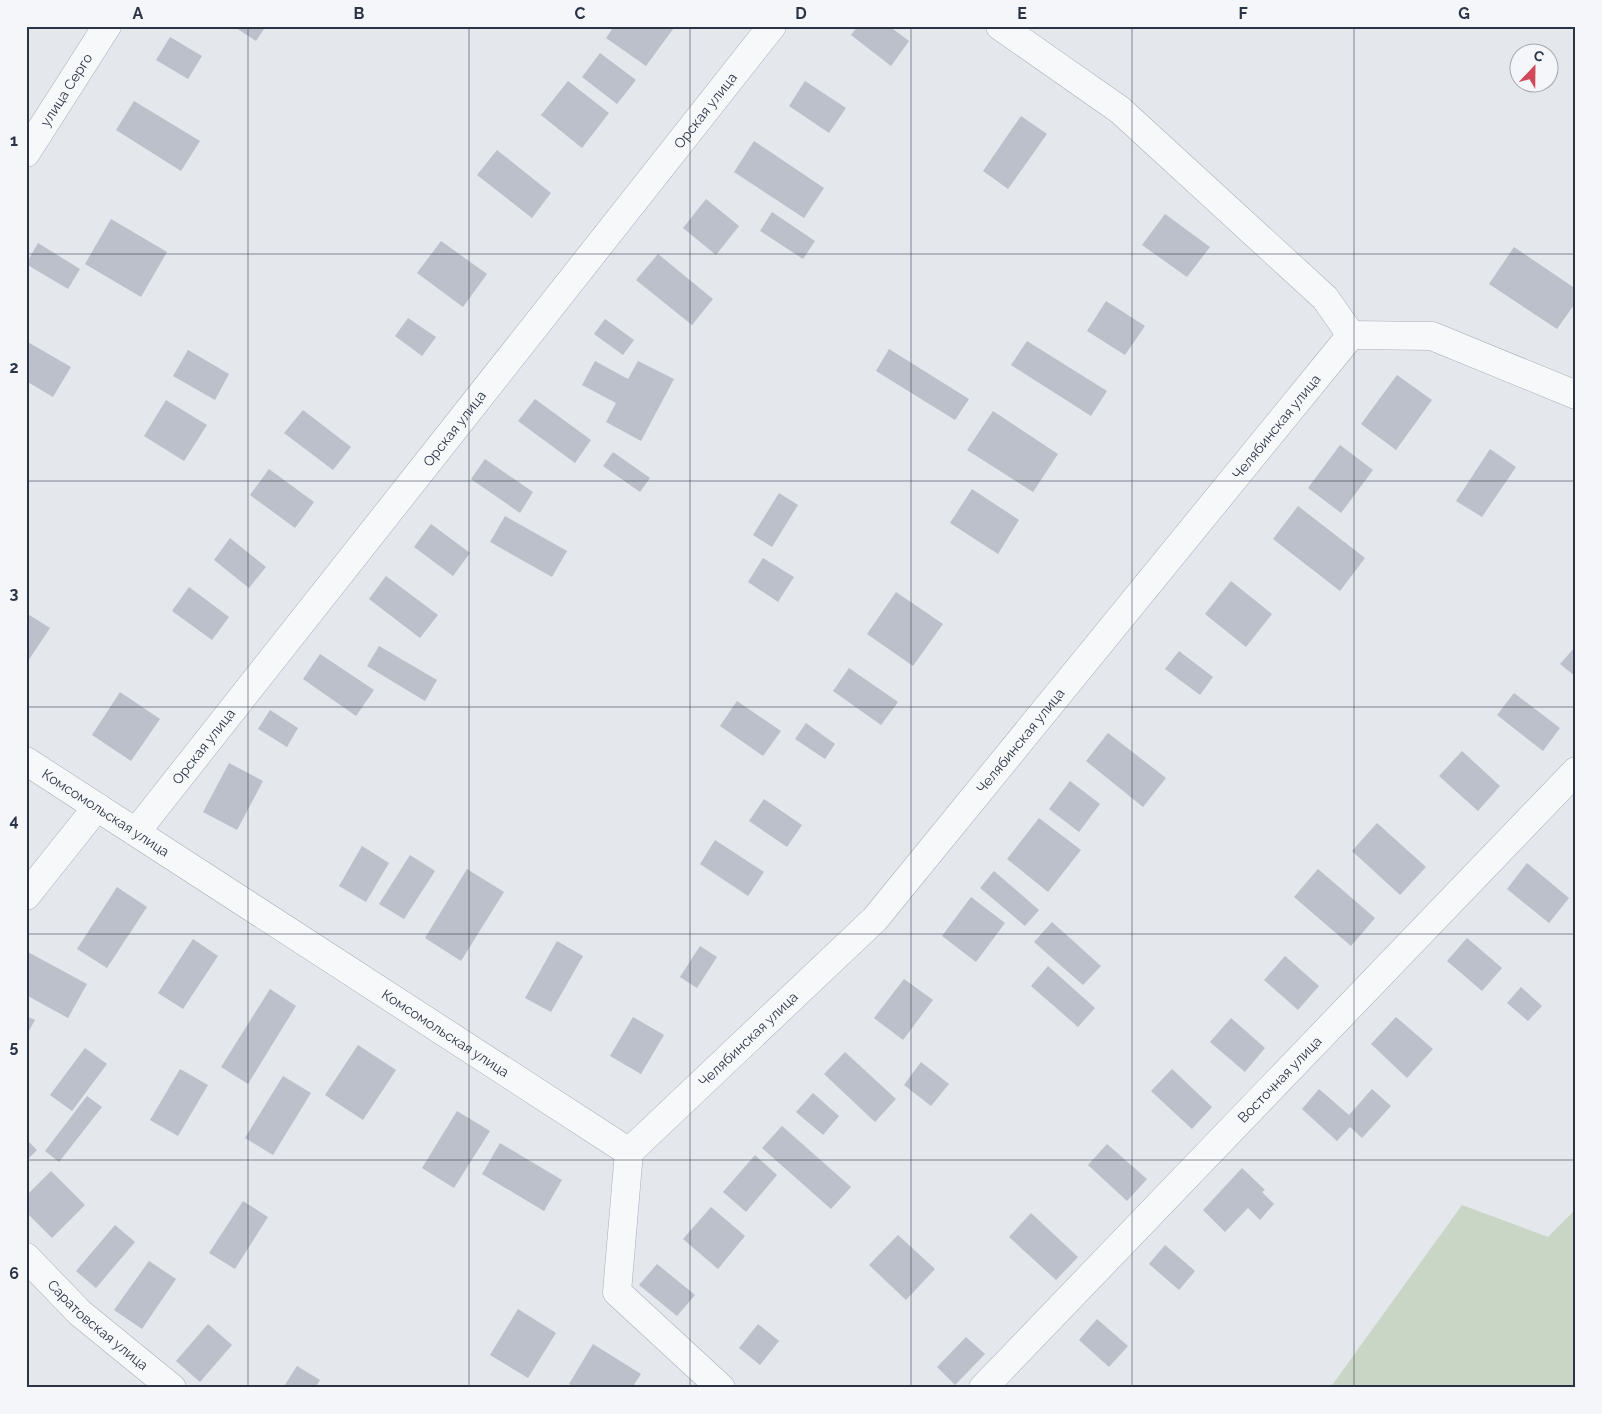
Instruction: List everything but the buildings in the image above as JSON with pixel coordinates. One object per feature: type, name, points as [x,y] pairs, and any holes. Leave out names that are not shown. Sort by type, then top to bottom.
[{"type":"street","name":"улица Серго","points":[[26,154],[107,26]]},
{"type":"street","name":"Орская улица","points":[[136,832],[772,26]]},
{"type":"street","points":[[1000,26],[1120,110],[1325,298],[1350,335],[1432,336],[1576,395]]},
{"type":"street","name":"Челябинская улица","points":[[629,1152],[875,919],[1350,335]]},
{"type":"street","name":"Комсомольская улица","points":[[26,761],[629,1152]]},
{"type":"street","name":"Восточная улица","points":[[983,1388],[1576,770]]},
{"type":"street","points":[[26,896],[97,807]]},
{"type":"street","points":[[629,1152],[617,1292],[721,1388]]},
{"type":"street","name":"Саратовская улица","points":[[26,1257],[80,1312],[172,1388]]},
{"type":"green space","points":[[1462,1205],[1548,1237],[1576,1209],[1576,1388],[1330,1388]]}]
